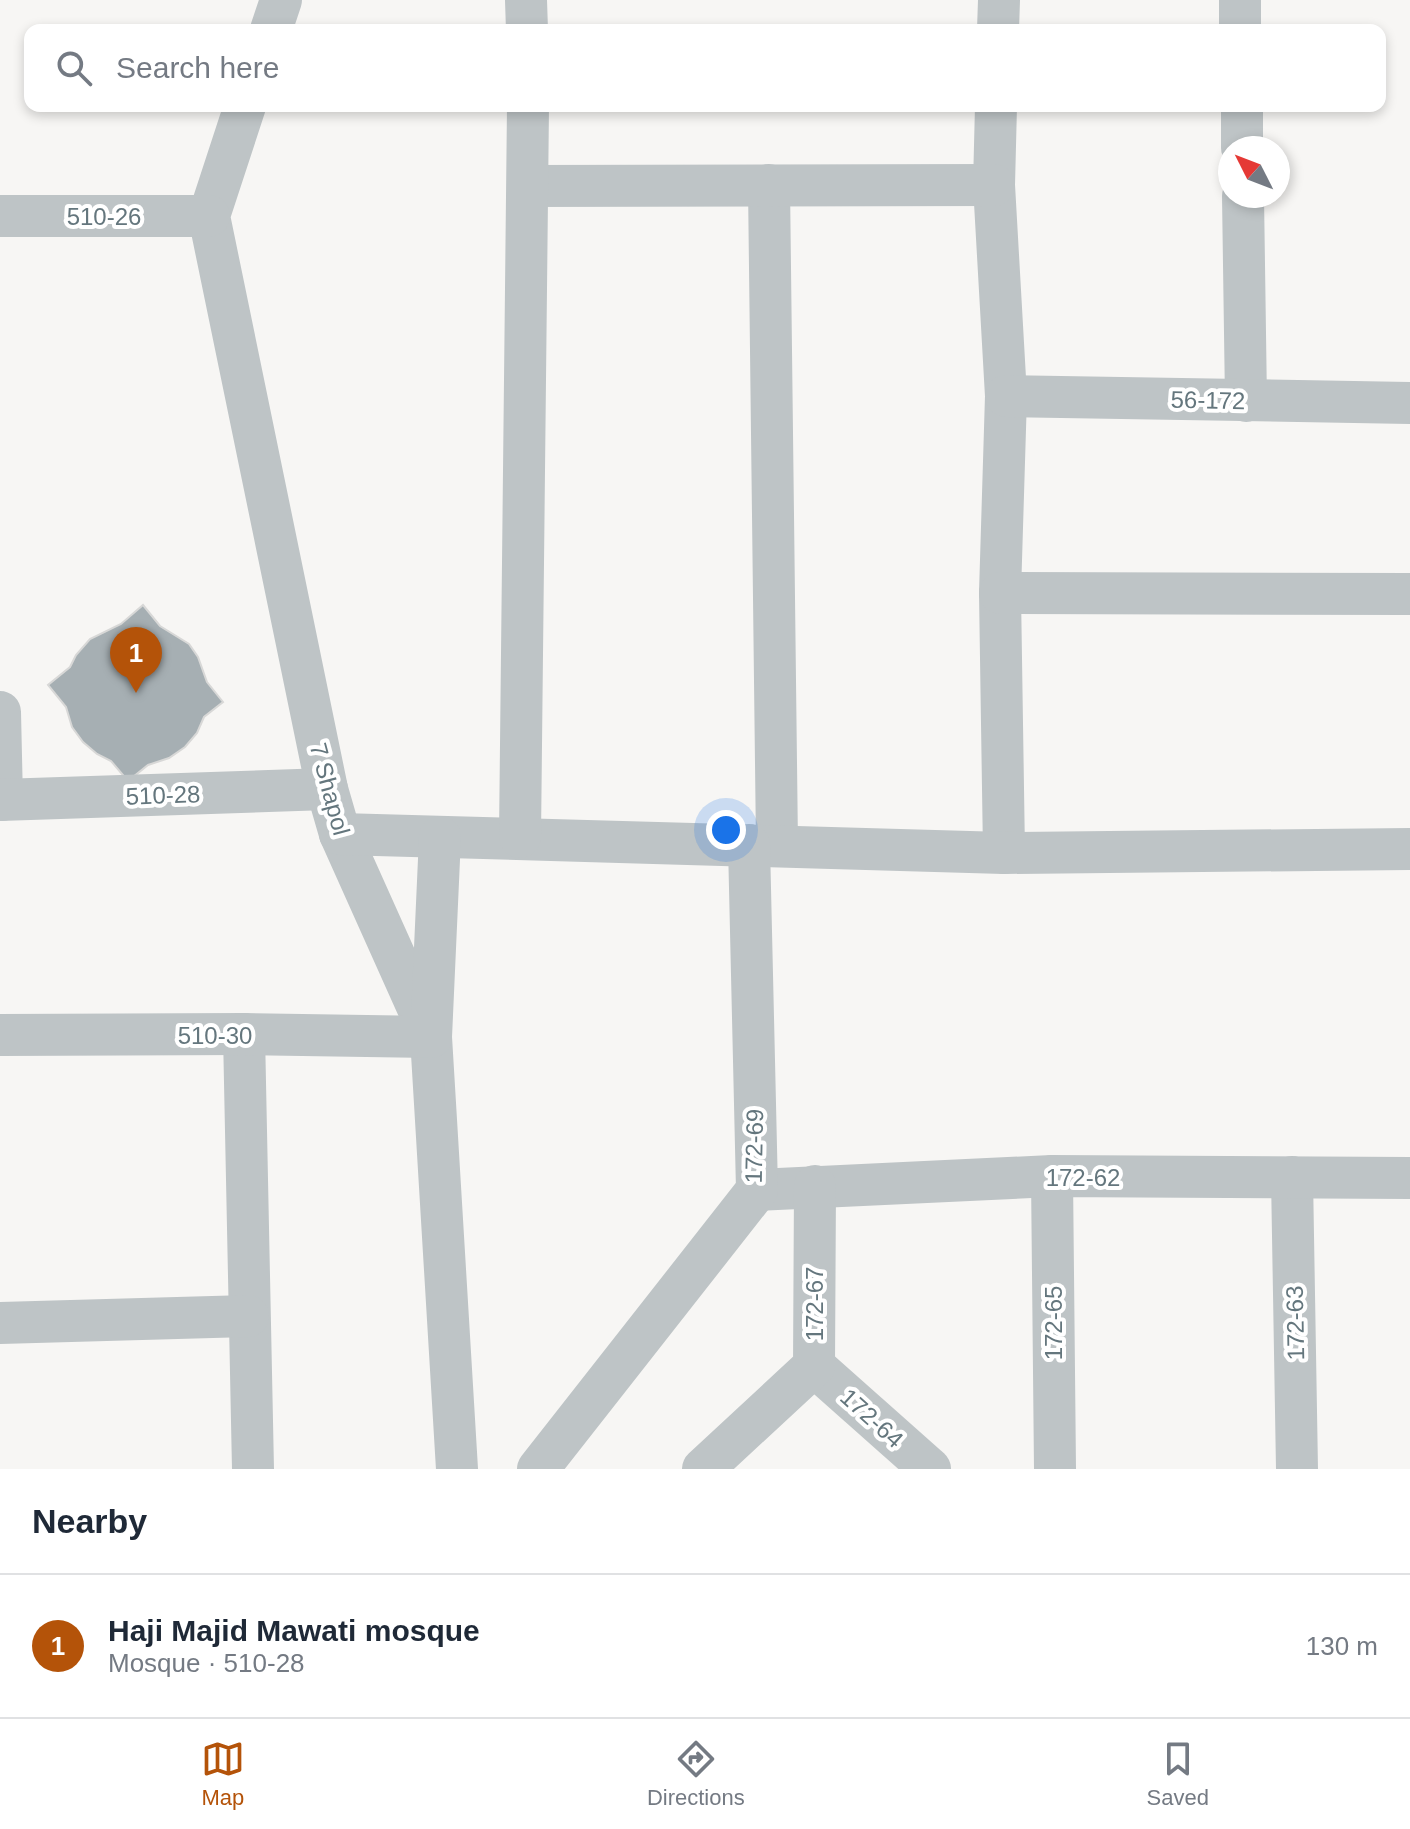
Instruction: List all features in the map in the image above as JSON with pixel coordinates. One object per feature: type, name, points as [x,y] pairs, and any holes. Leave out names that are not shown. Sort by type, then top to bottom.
[{"type":"street","points":[[273,24],[281,0]]},
{"type":"street","points":[[526,0],[527,24]]},
{"type":"street","points":[[998,24],[999,0]]},
{"type":"street","points":[[1240,0],[1240,24]]},
{"type":"street","name":"7 Shapol","points":[[243,112],[209,216],[327,789],[340,834],[431,1037],[457,1469]]},
{"type":"street","points":[[520,837],[528,112]]},
{"type":"street","points":[[996,112],[994,185],[1006,396],[1000,593],[1004,853]]},
{"type":"street","points":[[1242,112],[1242,136]]},
{"type":"street","name":"172-69","points":[[538,1469],[757,1190],[769,185]]},
{"type":"street","points":[[529,186],[994,185]]},
{"type":"street","points":[[1243,208],[1246,401]]},
{"type":"street","name":"510-26","points":[[0,216],[209,216]]},
{"type":"street","name":"56-172","points":[[1006,396],[1410,403]]},
{"type":"street","points":[[1000,593],[1410,594]]},
{"type":"street","points":[[0,712],[1,800]]},
{"type":"street","name":"510-28","points":[[1,800],[327,789]]},
{"type":"street","points":[[340,834],[1004,853],[1410,849]]},
{"type":"street","points":[[431,1037],[440,837]]},
{"type":"street","points":[[244,1034],[253,1469]]},
{"type":"street","name":"510-30","points":[[0,1035],[431,1037]]},
{"type":"street","name":"172-62","points":[[757,1190],[1052,1176],[1410,1178]]},
{"type":"street","name":"172-65","points":[[1052,1176],[1055,1469]]},
{"type":"street","name":"172-63","points":[[1292,1177],[1297,1469]]},
{"type":"street","name":"172-67","points":[[703,1469],[814,1366],[815,1186]]},
{"type":"street","points":[[0,1323],[248,1316]]},
{"type":"street","name":"172-64","points":[[814,1366],[930,1469]]},
{"type":"building","points":[[143,605],[160,626],[189,644],[198,657],[207,682],[223,702],[204,717],[197,733],[185,747],[169,758],[148,765],[128,781],[111,761],[83,742],[72,727],[66,707],[48,685],[70,667],[90,639],[121,624]]},
{"type":"place","name":"Haji Majid Mawati mosque","points":[[136,693]]}]
